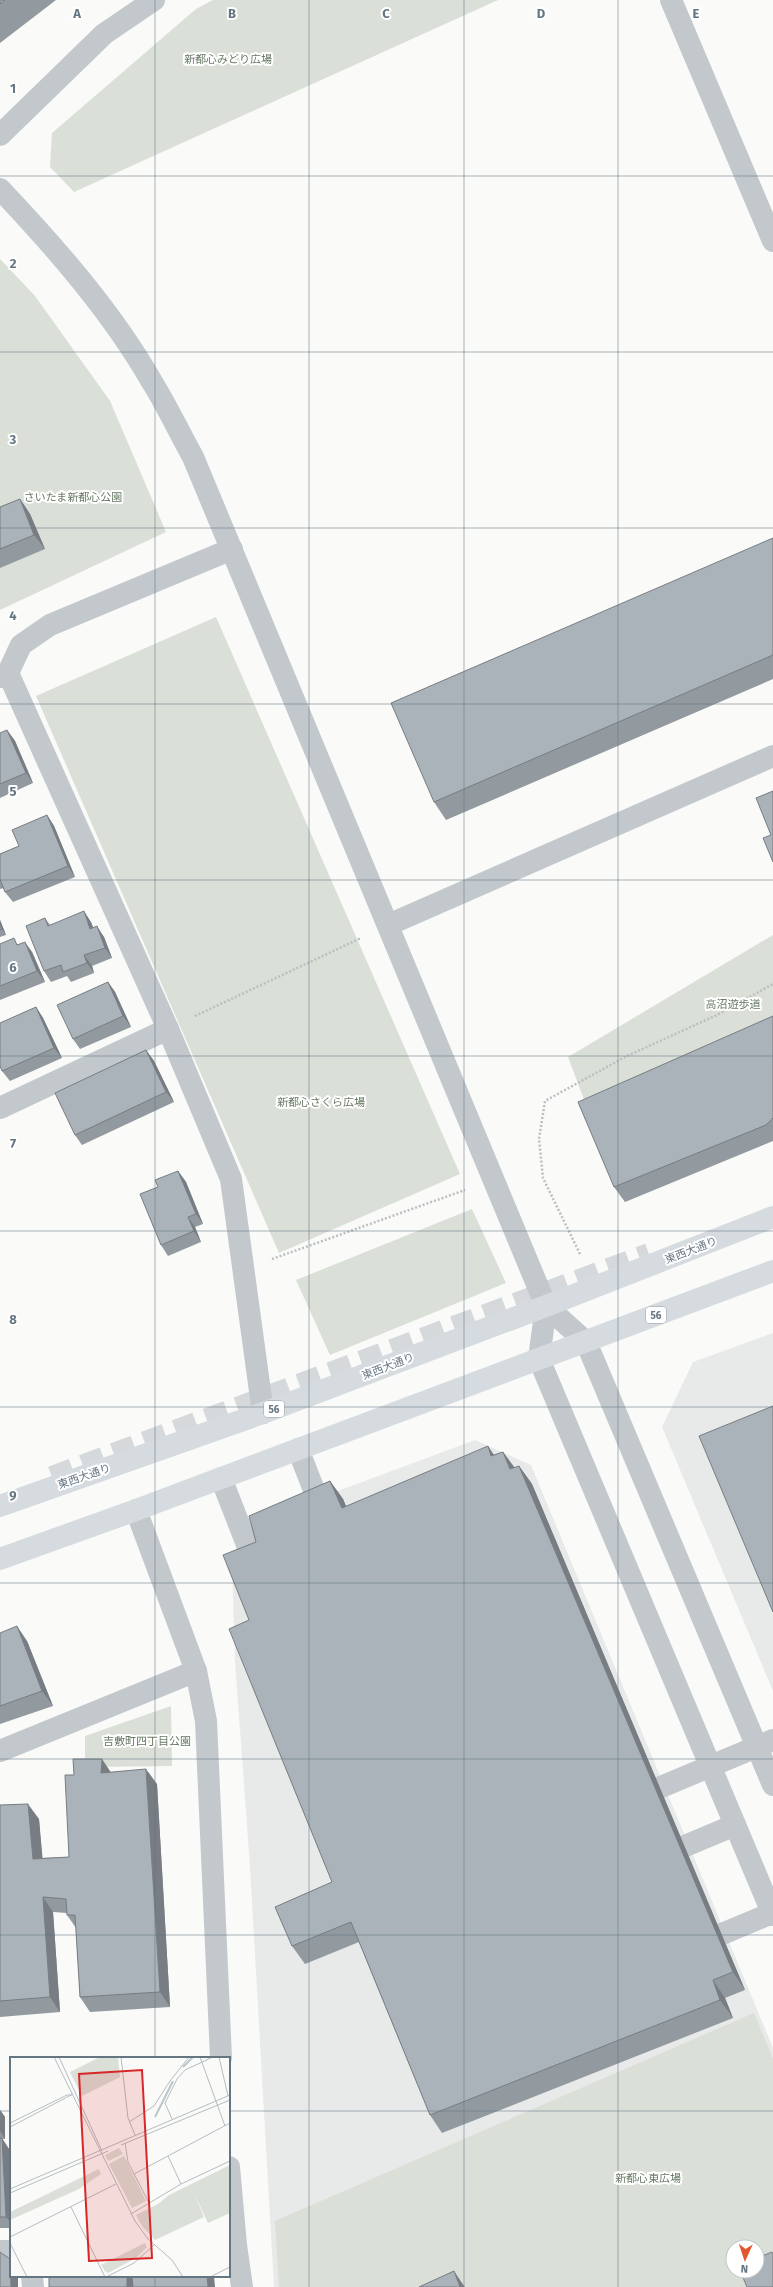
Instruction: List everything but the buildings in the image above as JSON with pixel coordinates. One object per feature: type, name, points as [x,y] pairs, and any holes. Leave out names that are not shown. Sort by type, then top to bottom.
[{"type":"main road","name":"東西大通り","points":[[0,1506],[263,1413],[546,1306],[773,1217]]},
{"type":"main road","name":"56","points":[[0,1559],[136,1510],[773,1271]]},
{"type":"street","points":[[0,135],[104,34],[154,0]]},
{"type":"street","points":[[671,0],[773,242]]},
{"type":"street","points":[[0,189],[37,228],[98,302],[152,381],[193,457],[546,1306],[586,1342],[773,1785]]},
{"type":"street","points":[[232,549],[50,625],[21,645],[4,675],[168,1029],[232,1179],[263,1413]]},
{"type":"street","points":[[388,925],[773,756]]},
{"type":"street","points":[[0,1108],[168,1029]]},
{"type":"street","points":[[546,1306],[539,1359],[772,1914],[722,1934]]},
{"type":"street","points":[[298,1449],[321,1508]]},
{"type":"street","points":[[221,1478],[255,1565]]},
{"type":"street","points":[[136,1510],[196,1671],[206,1721],[221,2057]]},
{"type":"street","points":[[0,1751],[196,1671]]},
{"type":"street","points":[[660,1787],[773,1740]]},
{"type":"street","points":[[686,1846],[735,1825]]},
{"type":"street","points":[[230,2193],[232,2245],[242,2287]]},
{"type":"street","points":[[32,2277],[33,2287]]},
{"type":"path","points":[[168,1029],[388,925]]},
{"type":"path","points":[[580,1254],[543,1178],[539,1139],[545,1101],[625,1057],[717,1015],[773,984]]},
{"type":"path","points":[[243,1269],[494,1179]]},
{"type":"shaded area","points":[[773,1333],[773,1691],[662,1427],[693,1362]]},
{"type":"shaded area","points":[[475,1440],[531,1465],[773,2048],[773,2287],[274,2287],[250,1867],[235,1661],[232,1565],[241,1527]]},
{"type":"green space","name":"新都心みどり広場","points":[[213,0],[498,0],[74,192],[50,167],[52,133],[196,9]]},
{"type":"green space","name":"さいたま新都心公園","points":[[0,259],[35,296],[110,401],[166,532],[0,610]]},
{"type":"green space","name":"新都心さくら広場","points":[[216,617],[460,1174],[279,1253],[36,696]]},
{"type":"green space","name":"高沼遊歩道","points":[[773,935],[773,1029],[588,1110],[568,1057]]},
{"type":"green space","points":[[472,1209],[506,1283],[330,1355],[296,1280]]},
{"type":"green space","name":"吉敷町四丁目公園","points":[[171,1706],[172,1766],[85,1767],[85,1736]]},
{"type":"green space","name":"新都心東広場","points":[[754,2013],[773,2059],[773,2287],[279,2287],[275,2221]]},
{"type":"tunnel","points":[[52,1477],[649,1254]]}]
